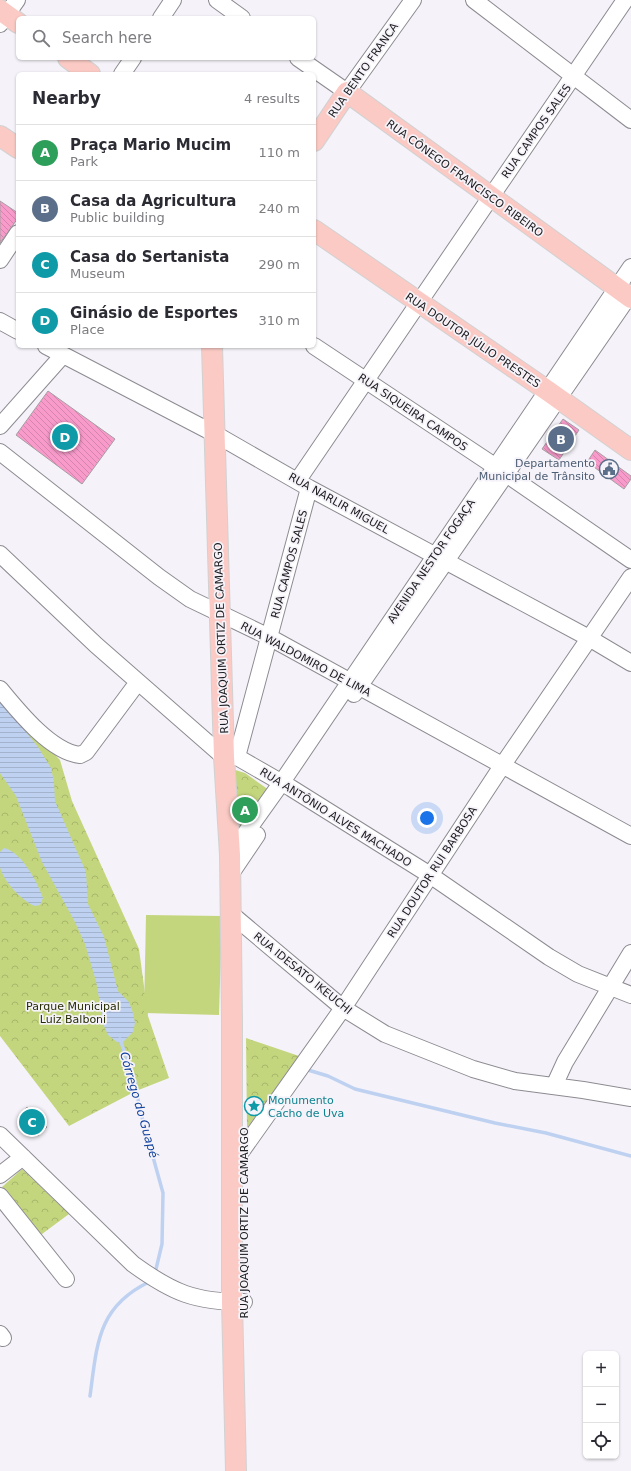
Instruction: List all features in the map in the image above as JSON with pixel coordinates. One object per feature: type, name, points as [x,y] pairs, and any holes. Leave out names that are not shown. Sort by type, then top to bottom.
[{"type":"main road","points":[[71,60],[87,72]]},
{"type":"main road","name":"RUA BENTO FRANCA","points":[[316,138],[347,92]]},
{"type":"main road","name":"RUA CÔNEGO FRANCISCO RIBEIRO","points":[[347,92],[627,294]]},
{"type":"main road","points":[[0,136],[16,147]]},
{"type":"main road","name":"RUA DOUTOR JÚLIO PRESTES","points":[[316,231],[419,304],[553,394],[631,450]]},
{"type":"main road","name":"RUA JOAQUIM ORTIZ DE CAMARGO","points":[[212,348],[220,615],[230,757],[231,1166],[247,1471]]},
{"type":"main road","name":"RUA JOAQUIM ORTIZ DE CAMARGO","points":[[230,921],[243,970],[244,1149],[238,1302],[236,1471]]},
{"type":"street","points":[[162,16],[173,0]]},
{"type":"street","points":[[217,0],[239,16]]},
{"type":"street","name":"RUA BENTO FRANCA","points":[[347,92],[413,0]]},
{"type":"street","points":[[474,0],[631,120]]},
{"type":"street","name":"RUA CAMPOS SALES","points":[[230,757],[269,637],[304,484],[365,380],[419,304],[626,0]]},
{"type":"street","points":[[123,72],[132,60]]},
{"type":"street","name":"RUA CÔNEGO FRANCISCO RIBEIRO","points":[[301,60],[347,92]]},
{"type":"street","points":[[0,260],[16,236]]},
{"type":"street","name":"AVENIDA NESTOR FOGAÇA","points":[[230,875],[286,785],[354,683],[553,394],[627,294],[631,267]]},
{"type":"street","points":[[0,321],[16,330]]},
{"type":"street","name":"RUA SIQUEIRA CAMPOS","points":[[316,347],[501,470],[631,560]]},
{"type":"street","name":"RUA NARLIR MIGUEL","points":[[50,348],[215,434],[304,484],[589,638],[631,663]]},
{"type":"street","points":[[0,426],[63,355]]},
{"type":"street","name":"RUA WALDOMIRO DE LIMA","points":[[0,452],[159,577],[190,599],[220,615],[269,637],[631,836]]},
{"type":"street","name":"RUA ANTÔNIO ALVES MACHADO","points":[[0,554],[96,645],[138,682],[230,757],[286,785],[430,875],[549,957],[578,974],[631,994]]},
{"type":"street","name":"RUA DOUTOR RUI BARBOSA","points":[[231,1166],[343,1008],[502,766],[631,577]]},
{"type":"street","points":[[0,689],[37,730],[64,751],[80,755],[86,752],[138,682]]},
{"type":"street","name":"AVENIDA NESTOR FOGAÇA","points":[[230,855],[286,785]]},
{"type":"street","name":"RUA IDESATO IKEUCHI","points":[[230,921],[343,1008],[385,1034],[466,1067],[515,1081],[631,1098]]},
{"type":"street","points":[[554,1086],[569,1056],[612,988],[631,953]]},
{"type":"street","points":[[0,1135],[133,1264],[155,1280],[196,1299],[238,1302]]},
{"type":"street","points":[[0,1175],[23,1157]]},
{"type":"street","points":[[0,1196],[66,1279]]},
{"type":"green space","name":"Parque Municipal Luiz Balboni","points":[[0,694],[15,714],[60,760],[72,801],[139,949],[148,1016],[169,1078],[136,1091],[69,1126],[0,1036]]},
{"type":"green space","points":[[232,769],[245,773],[269,790],[235,835]]},
{"type":"green space","points":[[146,915],[222,916],[219,1015],[144,1013]]},
{"type":"green space","points":[[246,1038],[299,1056],[247,1128]]},
{"type":"green space","points":[[22,1169],[69,1214],[38,1237],[2,1187]]},
{"type":"water","points":[[0,699],[38,747],[51,768],[54,782],[55,801],[86,872],[88,904],[104,937],[118,991],[129,1002],[133,1013],[135,1023],[133,1032],[122,1043],[117,1042],[108,1035],[104,1026],[96,981],[85,944],[75,922],[42,862],[16,796],[0,773]]},
{"type":"water","points":[[4,848],[17,855],[28,869],[43,898],[40,905],[35,906],[24,900],[5,878],[0,867],[0,852]]},
{"type":"building","points":[[0,201],[16,212],[16,221],[0,243]]},
{"type":"building","points":[[48,391],[115,439],[82,484],[16,435]]},
{"type":"building","points":[[563,419],[579,430],[559,460],[542,449]]},
{"type":"building","name":"Departamento Municipal de Trânsito","points":[[595,450],[631,476],[631,479],[624,489],[587,462]]},
{"type":"building","points":[[27,1107],[47,1127],[38,1136],[18,1117]]},
{"type":"waterway","name":"Córrego do Guapé","points":[[120,1039],[135,1083],[140,1110],[163,1193],[162,1244],[156,1269]]},
{"type":"waterway","points":[[308,1070],[328,1076],[355,1089],[495,1123],[546,1133],[631,1156]]},
{"type":"waterway","name":"Córrego do Guapé","points":[[90,1396],[98,1344],[109,1316],[119,1303],[132,1292],[149,1282]]},
{"type":"place","name":"Ginásio de Esportes","points":[[65,437]]},
{"type":"place","name":"Casa da Agricultura","points":[[561,439]]},
{"type":"place","name":"Departamento Municipal de Trânsito","points":[[609,469]]},
{"type":"place","name":"Praça Mario Mucim","points":[[245,810]]},
{"type":"place","name":"Monumento Cacho de Uva","points":[[254,1106]]},
{"type":"place","name":"Casa do Sertanista","points":[[32,1122]]}]
